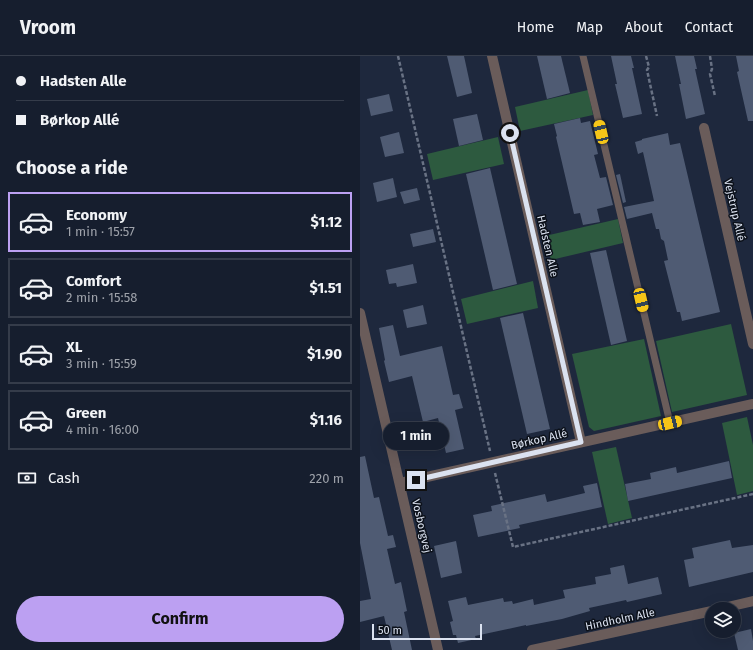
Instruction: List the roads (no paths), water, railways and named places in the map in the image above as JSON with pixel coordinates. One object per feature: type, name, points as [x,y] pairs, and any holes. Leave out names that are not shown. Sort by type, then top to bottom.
[{"type":"street","name":"Hadsten Alle","points":[[492,56],[581,442]]},
{"type":"street","name":"Vejstrup Allé","points":[[704,128],[753,344]]},
{"type":"street","name":"Vosborgvej","points":[[360,313],[438,650]]},
{"type":"street","name":"Børkop Allé","points":[[400,483],[753,404]]},
{"type":"street","points":[[741,604],[753,602]]},
{"type":"street","name":"Hindholm Alle","points":[[532,650],[705,612]]},
{"type":"lane","points":[[583,56],[670,423]]}]
